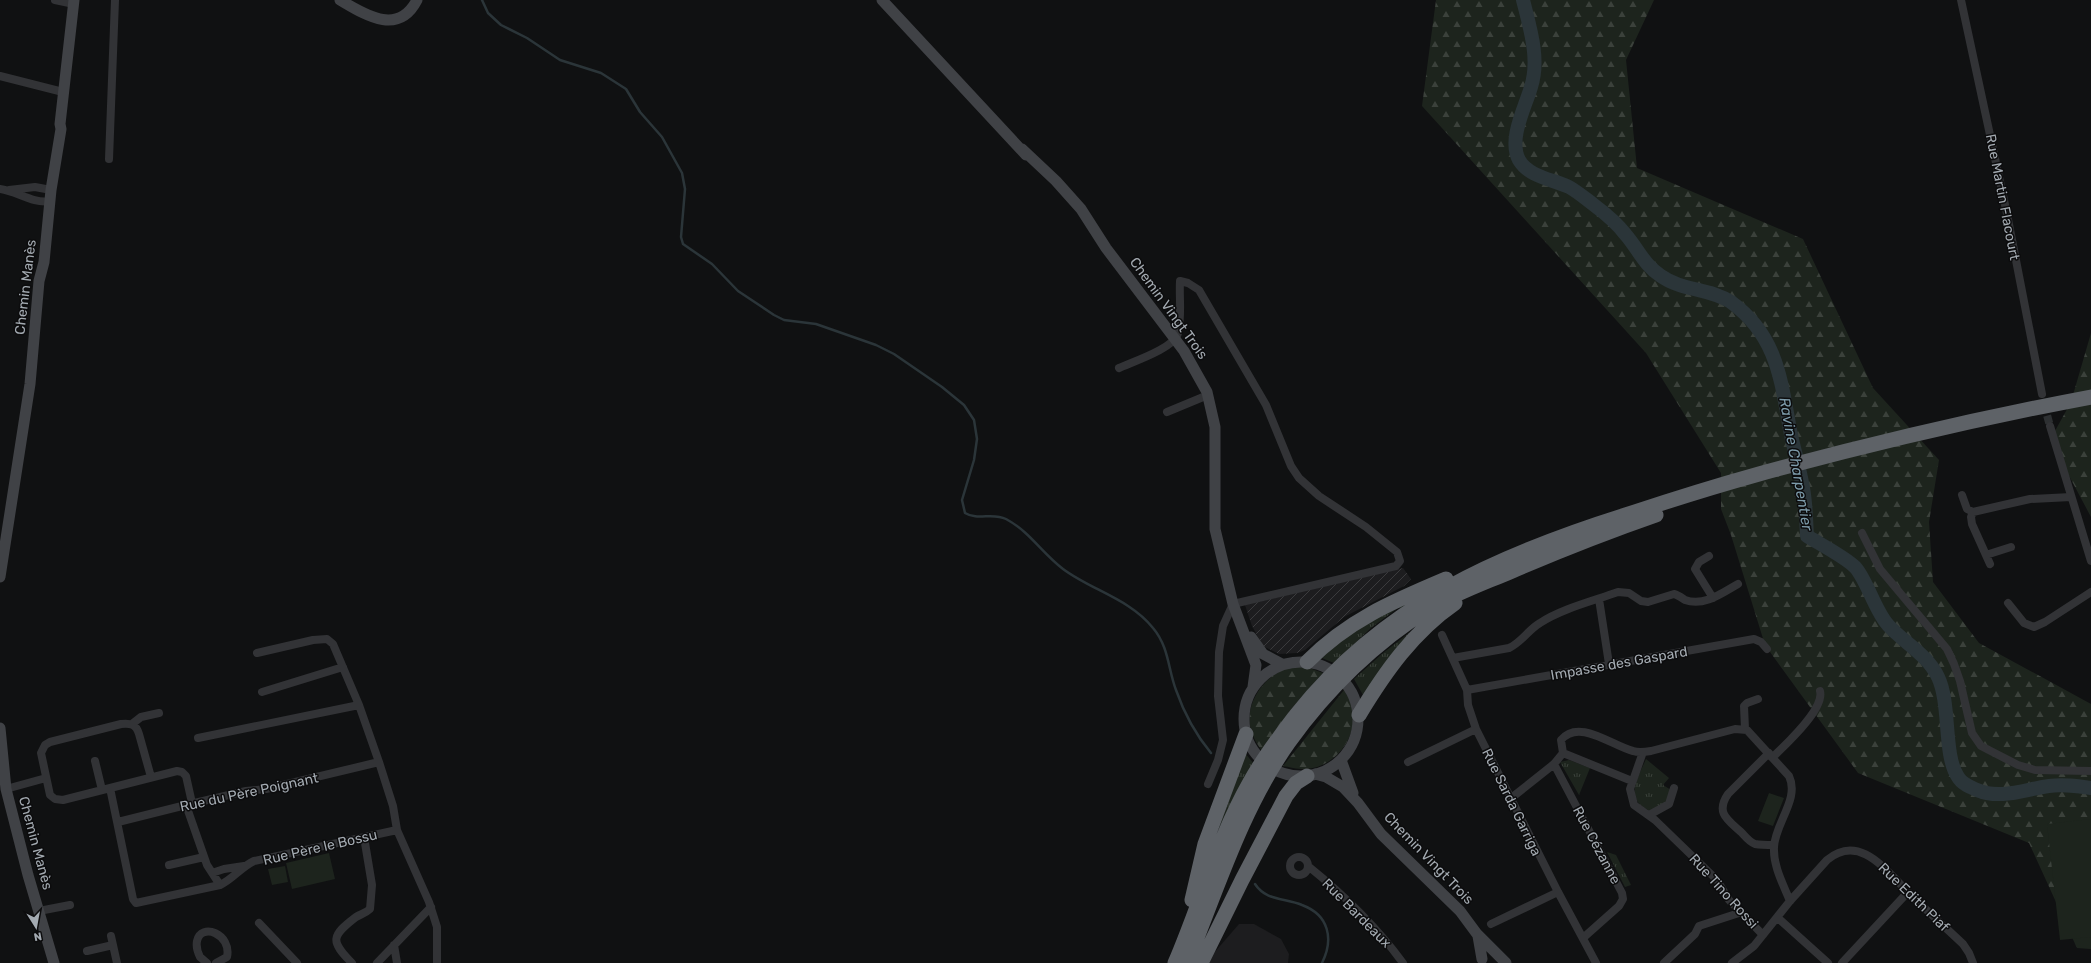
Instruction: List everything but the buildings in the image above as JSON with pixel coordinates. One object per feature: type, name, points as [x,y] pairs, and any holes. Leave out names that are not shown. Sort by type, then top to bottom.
[{"type":"highway","points":[[1307,662],[1342,630],[1362,618],[1418,590],[1492,560],[1567,533],[1817,468],[1947,431],[2087,403]]},
{"type":"highway","points":[[1188,963],[1238,837],[1262,788],[1289,742],[1322,702],[1356,665],[1389,636],[1406,624],[1430,608],[1463,590],[1508,573],[1653,511]]},
{"type":"highway","points":[[1175,963],[1230,824],[1250,782],[1296,715],[1323,684],[1367,642],[1407,611],[1450,585],[1495,562],[1567,533]]},
{"type":"highway","points":[[1359,715],[1379,681],[1410,642],[1428,624],[1471,592],[1508,573]]},
{"type":"highway","points":[[1182,948],[1205,844],[1246,734]]},
{"type":"highway","points":[[1201,963],[1286,796],[1296,783],[1311,775]]},
{"type":"main road","points":[[340,0],[368,16],[378,20],[389,20],[408,12],[417,0]]},
{"type":"main road","name":"Chemin Vingt Trois","points":[[882,0],[1022,150],[1106,248],[1193,364],[1208,395],[1215,427],[1215,529],[1233,604],[1256,665],[1253,687]]},
{"type":"main road","points":[[63,92],[74,2]]},
{"type":"main road","name":"Chemin Manès","points":[[0,577],[30,384],[39,280],[37,257],[47,202],[53,147],[60,124],[63,92]]},
{"type":"main road","name":"Chemin Vingt Trois","points":[[1240,622],[1263,654],[1282,664]]},
{"type":"main road","points":[[1307,662],[1328,668],[1344,680],[1354,696],[1359,715],[1357,732],[1351,747],[1341,760],[1329,769],[1311,775],[1291,775],[1276,770],[1262,761],[1252,749],[1246,734],[1244,718],[1245,707],[1253,687],[1261,678],[1282,664],[1307,662]]},
{"type":"main road","name":"Chemin Manès","points":[[0,728],[4,786],[38,911],[54,963]]},
{"type":"main road","name":"Chemin Vingt Trois","points":[[1341,760],[1349,785],[1358,803]]},
{"type":"main road","name":"Chemin Vingt Trois","points":[[1311,775],[1326,777],[1343,787],[1358,803],[1381,834],[1460,911],[1477,934],[1506,963]]},
{"type":"main road","name":"Chemin Vingt Trois","points":[[1477,934],[1481,961]]},
{"type":"main road","name":"Chemin Vingt Trois","points":[[1481,961],[1487,955],[1497,955]]},
{"type":"street","points":[[55,0],[74,2]]},
{"type":"street","points":[[110,159],[115,0]]},
{"type":"street","name":"Rue Martin Flacourt","points":[[1961,0],[2007,214],[2042,394]]},
{"type":"street","points":[[0,76],[63,92]]},
{"type":"street","points":[[4,189],[48,189]]},
{"type":"street","points":[[4,189],[47,202]]},
{"type":"street","points":[[1119,368],[1157,351],[1175,339],[1178,334],[1181,307],[1180,281],[1188,283],[1199,290],[1266,405],[1291,466],[1299,478],[1319,496],[1366,526],[1397,552],[1400,557],[1400,561],[1396,566],[1233,604],[1223,626],[1219,652],[1218,696],[1223,740],[1218,760],[1208,784]]},
{"type":"street","points":[[1167,412],[1208,395]]},
{"type":"street","points":[[2050,426],[2091,561]]},
{"type":"street","points":[[1962,496],[1967,509],[1974,512],[2030,499],[2071,497]]},
{"type":"street","points":[[1974,512],[1971,517],[1972,524],[1990,564]]},
{"type":"street","points":[[1862,533],[1880,569],[1946,649],[1954,664],[1960,681],[1972,733],[1981,746],[2018,765],[2035,770],[2091,771]]},
{"type":"street","points":[[1986,555],[2011,547]]},
{"type":"street","points":[[1709,556],[1699,562],[1695,569],[1712,598]]},
{"type":"street","points":[[1453,658],[1509,648],[1516,645],[1533,628],[1545,620],[1618,592],[1629,594],[1641,601],[1648,602],[1671,594],[1694,601],[1712,598],[1738,584]]},
{"type":"street","points":[[2008,603],[2024,623],[2034,627],[2045,622],[2091,592]]},
{"type":"street","points":[[1599,599],[1609,664]]},
{"type":"street","name":"Rue Sarda Garriga","points":[[1442,636],[1467,690],[1468,705],[1476,729],[1510,799],[1596,963]]},
{"type":"street","points":[[257,653],[313,640],[327,639],[333,644],[359,705],[379,762],[393,806],[397,830],[431,907],[437,927],[437,963]]},
{"type":"street","name":"Impasse des Gaspard","points":[[1467,690],[1754,639],[1761,642],[1767,649]]},
{"type":"street","points":[[262,692],[343,666]]},
{"type":"street","points":[[1774,845],[1755,844],[1750,841],[1725,817],[1722,810],[1723,801],[1728,794],[1796,734],[1820,704],[1820,691]]},
{"type":"street","points":[[1758,699],[1747,703],[1744,706],[1745,729],[1771,755],[1789,776],[1793,787],[1774,845],[1775,862],[1790,901]]},
{"type":"street","points":[[198,738],[359,705]]},
{"type":"street","points":[[132,724],[141,717],[159,713]]},
{"type":"street","points":[[151,777],[140,734],[137,727],[132,724],[122,724],[50,742],[42,748],[41,753],[50,795],[59,800],[151,777],[182,772],[186,776],[189,804],[204,857],[220,885]]},
{"type":"street","points":[[1408,762],[1476,729]]},
{"type":"street","points":[[1510,799],[1554,764],[1563,753],[1561,740],[1564,736],[1582,731],[1631,751],[1643,752],[1735,729],[1745,729]]},
{"type":"street","name":"Rue Tino Rossi","points":[[1643,752],[1630,790],[1634,805],[1649,816],[1717,880],[1739,913],[1763,934]]},
{"type":"street","points":[[1563,753],[1632,781]]},
{"type":"street","points":[[95,761],[118,822]]},
{"type":"street","name":"Rue du Père Poignant","points":[[118,822],[189,804],[246,791],[266,789],[379,762]]},
{"type":"street","name":"Rue Cézanne","points":[[1554,764],[1622,893],[1623,899],[1619,906],[1583,938]]},
{"type":"street","points":[[4,786],[46,778]]},
{"type":"street","points":[[1649,816],[1669,804],[1674,788]]},
{"type":"street","name":"Rue Père le Bossu","points":[[118,822],[133,899],[136,903],[220,885],[228,881],[244,866]]},
{"type":"street","name":"Rue Père le Bossu","points":[[212,873],[229,867],[244,866],[254,862],[397,830]]},
{"type":"street","points":[[352,963],[338,948],[336,938],[338,933],[358,916],[370,909],[372,884],[364,837]]},
{"type":"street","name":"Rue Edith Piaf","points":[[1732,963],[1754,946],[1778,918],[1790,901],[1834,854],[1843,851],[1854,851],[1876,859],[1908,892],[1963,944],[1973,963]]},
{"type":"street","points":[[169,865],[204,857]]},
{"type":"street","name":"Rue Bardeaux","points":[[1308,866],[1330,884],[1384,936],[1403,963]]},
{"type":"street","points":[[1491,924],[1558,892]]},
{"type":"street","points":[[1842,963],[1908,892]]},
{"type":"street","points":[[38,911],[70,905]]},
{"type":"street","points":[[377,963],[431,907]]},
{"type":"street","points":[[1664,963],[1695,934],[1699,926],[1739,913]]},
{"type":"street","points":[[1778,918],[1828,963]]},
{"type":"street","points":[[259,923],[297,963]]},
{"type":"street","points":[[207,963],[200,957],[197,941],[199,936],[208,932],[218,934],[224,939],[229,950],[227,957],[216,963]]},
{"type":"street","points":[[111,936],[117,963]]},
{"type":"street","points":[[87,951],[114,945]]},
{"type":"street","points":[[394,945],[397,963]]},
{"type":"shaded area","points":[[1403,568],[1411,579],[1404,586],[1344,617],[1305,650],[1297,653],[1279,654],[1263,646],[1252,626],[1245,605]]},
{"type":"shaded area","points":[[1239,924],[1254,924],[1281,939],[1289,954],[1288,963],[1209,963],[1213,954]]},
{"type":"green space","points":[[1436,0],[1654,0],[1626,60],[1637,168],[1803,239],[1873,388],[1939,460],[1929,522],[1933,582],[1979,643],[2091,704],[2091,949],[2077,948],[2029,843],[1858,773],[1765,645],[1731,535],[1721,509],[1721,473],[1646,353],[1422,106]]},
{"type":"green space","points":[[2091,333],[2091,517],[2050,440],[2071,402]]},
{"type":"green space","points":[[1412,598],[1414,601],[1401,609],[1399,607],[1371,628],[1334,663],[1322,658],[1343,635]]},
{"type":"green space","points":[[1418,626],[1363,695],[1354,679],[1383,653]]},
{"type":"green space","points":[[1304,666],[1323,673],[1292,708],[1262,751],[1250,728],[1249,717],[1255,697],[1268,680],[1276,674],[1287,668]]},
{"type":"green space","points":[[1344,690],[1351,704],[1353,717],[1349,738],[1343,748],[1336,756],[1318,767],[1298,769],[1283,766]]},
{"type":"green space","points":[[1245,753],[1254,764],[1206,865]]},
{"type":"green space","points":[[1646,759],[1669,778],[1663,785],[1671,790],[1666,802],[1650,811],[1642,806],[1637,800],[1635,794],[1637,781]]},
{"type":"green space","points":[[1569,760],[1590,768],[1579,795],[1560,762]]},
{"type":"green space","points":[[1769,793],[1784,798],[1773,826],[1758,821]]},
{"type":"green space","points":[[2091,819],[2091,937],[2060,940],[2047,824]]},
{"type":"green space","points":[[1607,852],[1616,855],[1631,885],[1625,887]]},
{"type":"green space","points":[[329,853],[335,879],[292,889],[286,863]]},
{"type":"green space","points":[[285,866],[288,882],[272,885],[268,869]]},
{"type":"waterway","points":[[482,0],[488,13],[501,25],[527,38],[560,60],[601,73],[626,89],[640,112],[662,137],[682,173],[685,189],[681,237],[683,244],[712,264],[738,291],[784,320],[816,324],[876,345],[894,354],[942,387],[964,405],[974,420],[977,439],[974,460],[962,500],[965,513],[975,516],[996,516],[1006,519],[1029,536],[1055,563],[1063,569],[1122,602],[1144,618],[1153,628],[1162,643],[1168,658],[1173,682],[1179,699],[1195,731],[1211,753]]},
{"type":"waterway","name":"Ravine Charpentier","points":[[1523,0],[1533,44],[1535,66],[1531,87],[1516,133],[1515,143],[1519,160],[1523,166],[1535,174],[1569,187],[1579,193],[1603,212],[1619,227],[1655,272],[1669,281],[1723,297],[1747,316],[1759,330],[1775,362],[1780,379],[1803,488],[1807,536],[1839,555],[1855,567],[1883,619],[1894,631],[1922,655],[1933,669],[1942,688],[1950,756],[1958,777],[1966,785],[1986,793],[1995,794],[2013,793],[2054,785],[2091,788]]},
{"type":"waterway","points":[[1255,884],[1259,889],[1270,896],[1302,905],[1311,909],[1318,915],[1327,929],[1328,937],[1326,954],[1322,963]]},
{"type":"tunnel","points":[[2044,404],[2050,426]]}]
